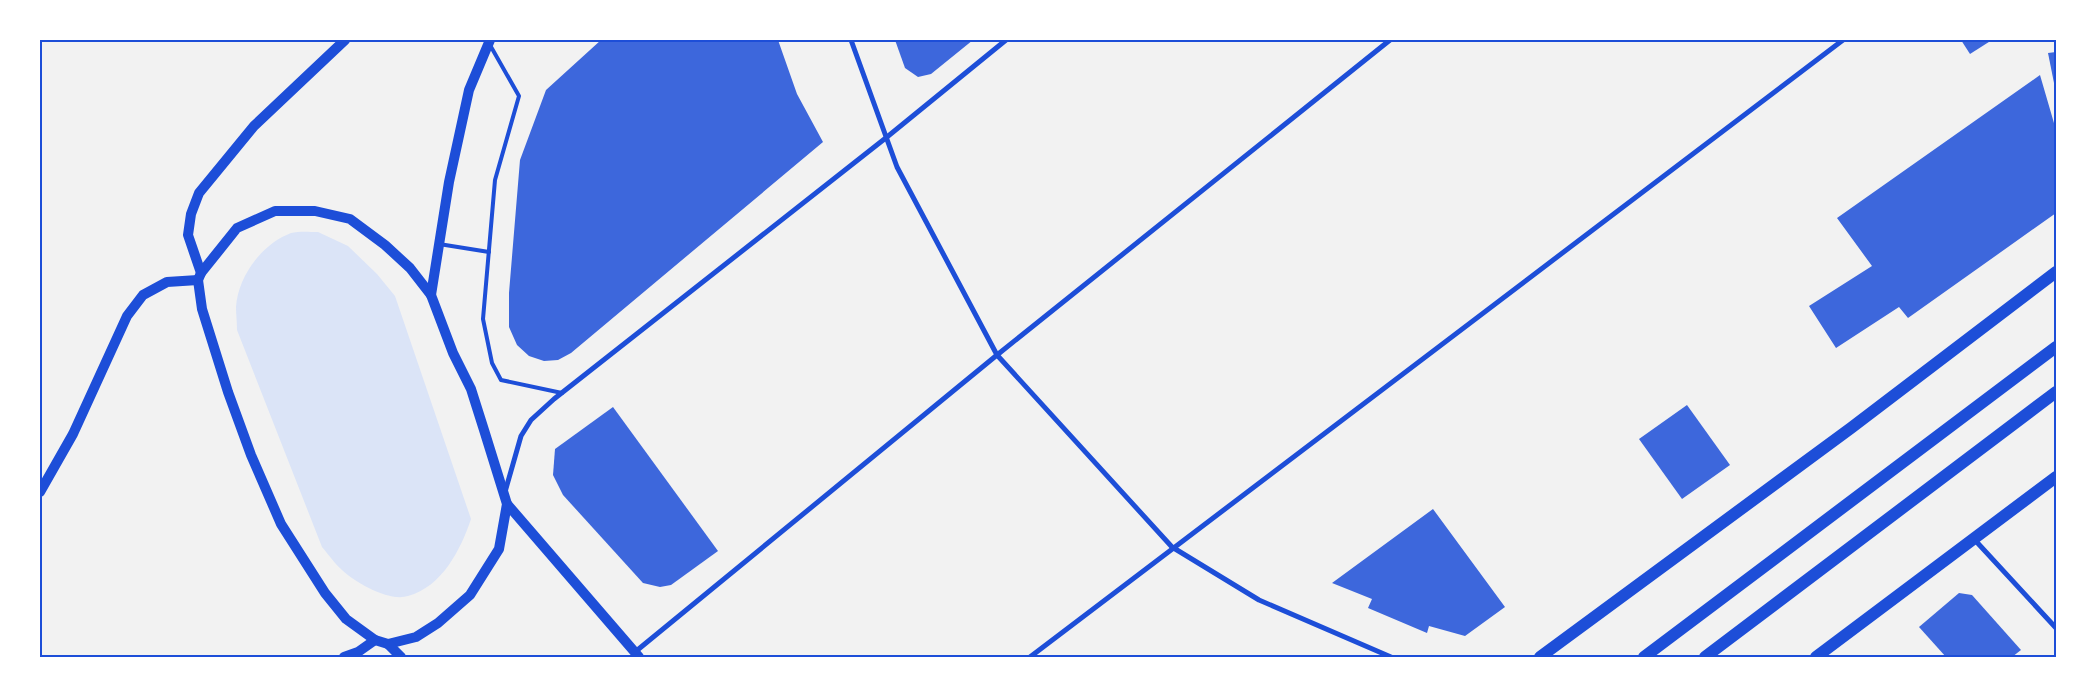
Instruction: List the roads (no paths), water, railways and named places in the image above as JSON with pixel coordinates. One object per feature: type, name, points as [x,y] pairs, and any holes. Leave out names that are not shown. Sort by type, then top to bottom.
[{"type":"main road","points":[[345,40],[254,126],[199,193],[191,214],[188,235],[199,277],[202,309],[228,392],[251,455],[281,524],[330,600],[346,619],[375,640],[388,644],[401,657]]},
{"type":"main road","points":[[432,295],[449,182],[469,90],[489,42]]},
{"type":"main road","points":[[40,492],[73,434],[127,316],[143,296],[167,282],[199,277],[237,228],[275,211],[314,211],[350,219],[385,245],[410,268],[432,295],[453,354],[471,389],[507,504],[500,549],[470,595],[438,624],[416,638],[388,644]]},
{"type":"main road","points":[[1540,657],[1851,428],[2056,272]]},
{"type":"main road","points":[[1644,657],[2056,347]]},
{"type":"main road","points":[[1705,657],[2056,392]]},
{"type":"main road","points":[[1816,657],[2056,476]]},
{"type":"main road","points":[[507,504],[637,654]]},
{"type":"main road","points":[[344,657],[358,652],[375,640]]},
{"type":"street","points":[[851,40],[897,167],[997,355],[1172,547],[1259,600],[1391,657]]},
{"type":"street","points":[[505,493],[521,436],[531,420],[562,393],[887,137],[1006,40]]},
{"type":"street","points":[[637,654],[997,355],[1390,40]]},
{"type":"street","points":[[1030,657],[1172,547],[1843,40]]},
{"type":"street","points":[[1972,538],[2056,628]]},
{"type":"lane","points":[[489,42],[519,96],[495,180],[483,319],[492,362],[501,380],[562,393]]},
{"type":"lane","points":[[439,244],[489,252]]}]
